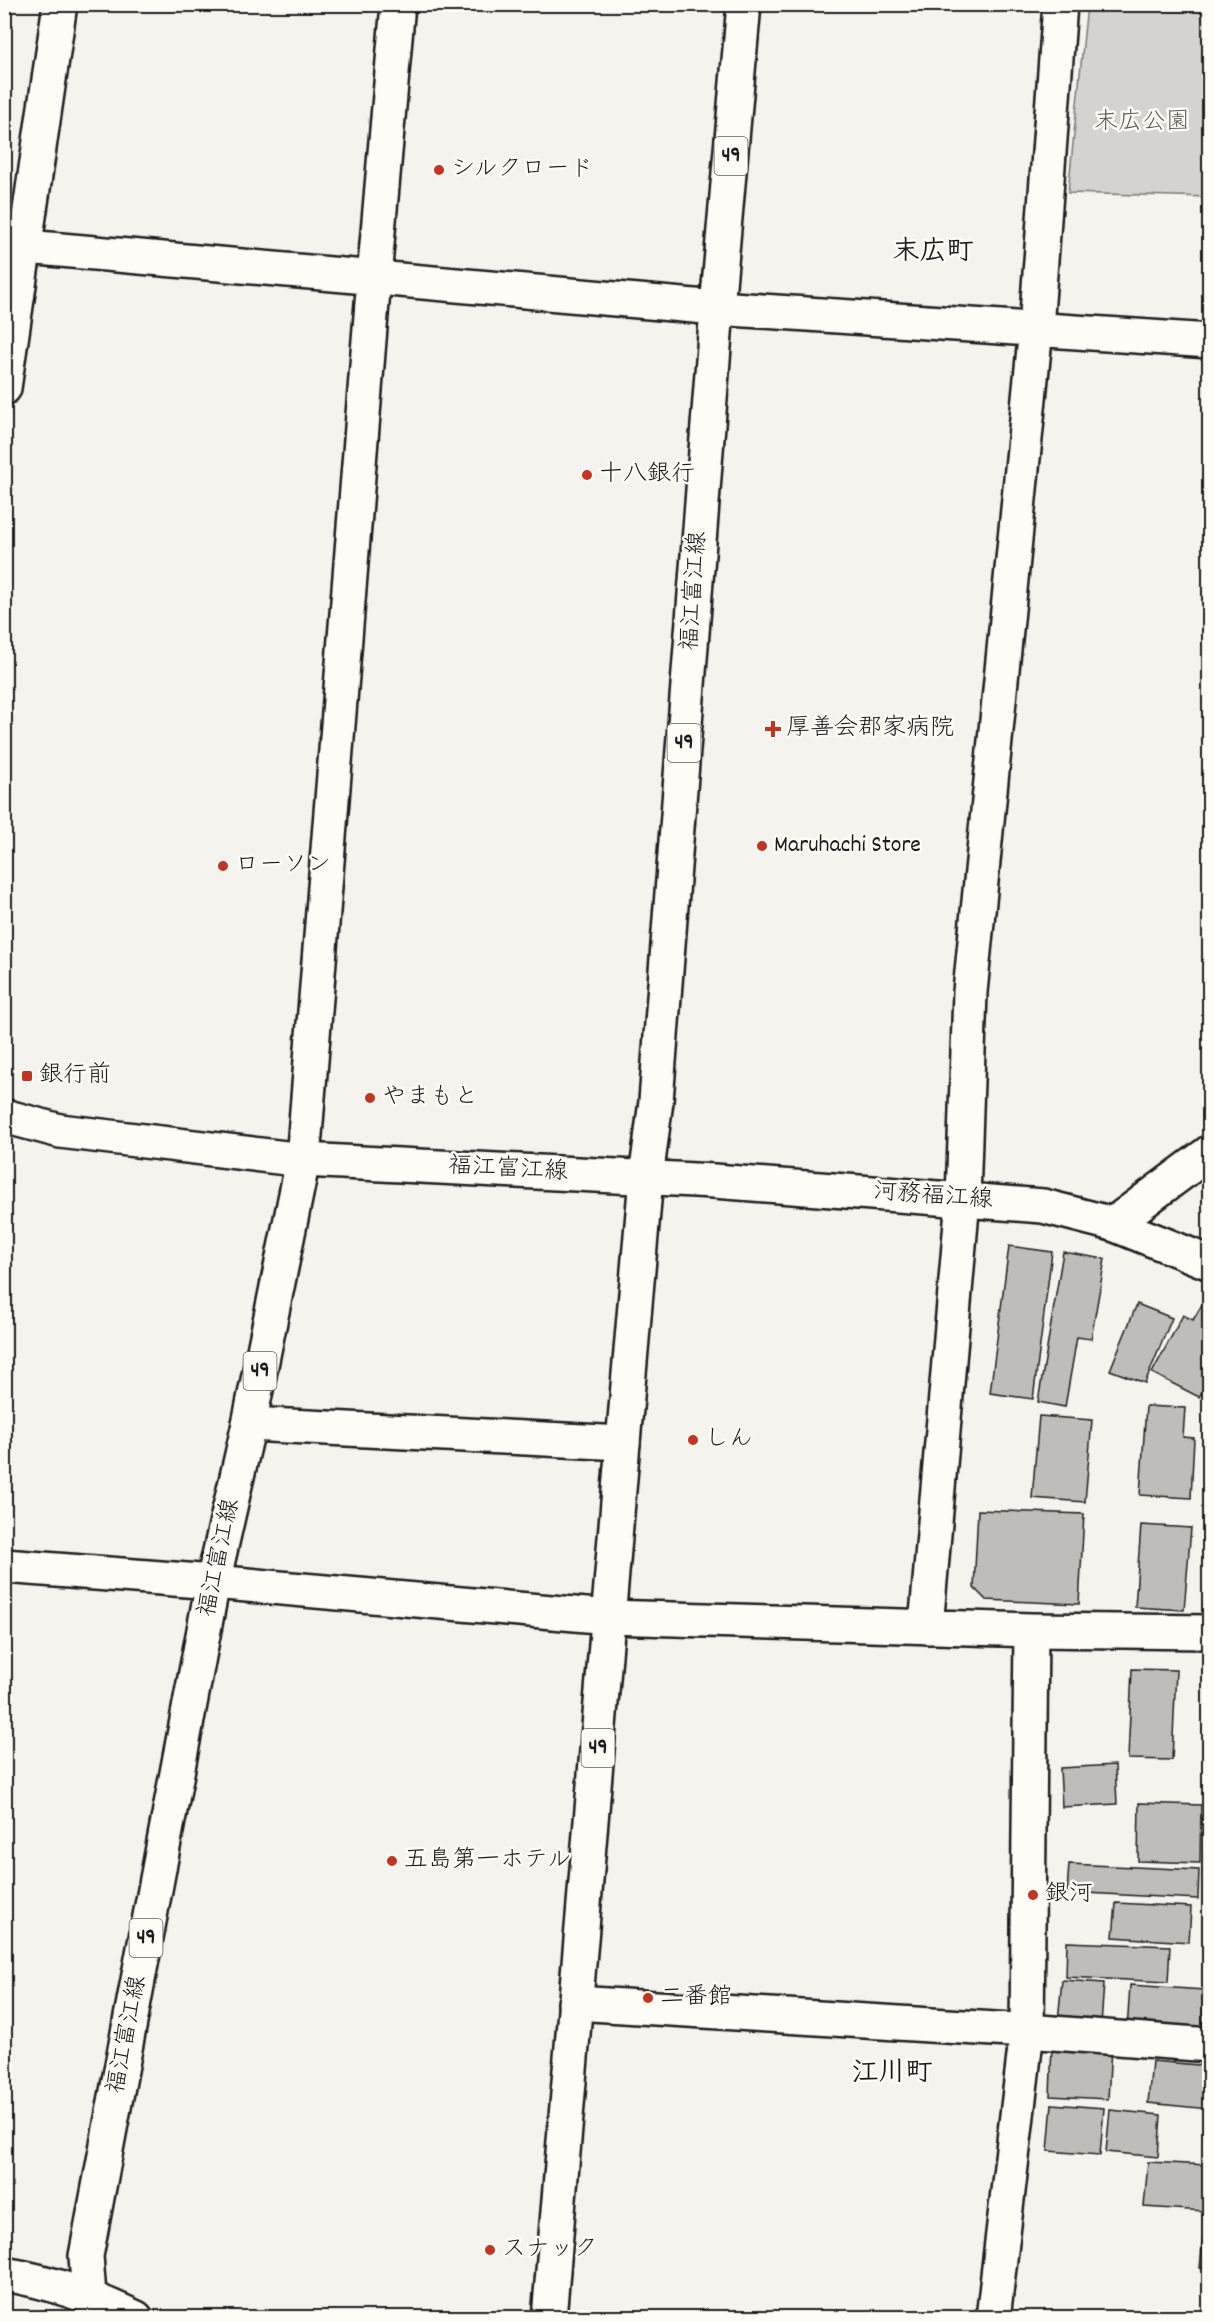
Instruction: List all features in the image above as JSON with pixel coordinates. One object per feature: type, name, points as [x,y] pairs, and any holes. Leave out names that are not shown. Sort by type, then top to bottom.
[{"type":"street","points":[[4,388],[15,246],[60,4]]},
{"type":"street","points":[[4,1116],[60,1131],[303,1160],[398,4]]},
{"type":"street","name":"福江富江線","points":[[549,2318],[646,1178],[656,1101],[717,308],[744,4]]},
{"type":"street","points":[[926,1627],[963,1199],[970,992],[1036,328],[1060,4]]},
{"type":"street","points":[[15,246],[717,308],[1209,341]]},
{"type":"street","points":[[1113,1224],[1209,1152]]},
{"type":"street","name":"福江富江線","points":[[93,2307],[86,2256],[213,1582],[249,1424],[303,1160],[646,1178]]},
{"type":"street","name":"河務福江線","points":[[646,1178],[1043,1206],[1113,1224],[1209,1263]]},
{"type":"street","points":[[249,1424],[623,1443]]},
{"type":"street","points":[[4,1566],[609,1617],[1031,1630],[1209,1632]]},
{"type":"street","points":[[993,2318],[1027,2031],[1031,1630]]},
{"type":"street","points":[[575,2003],[1027,2031],[1209,2045]]},
{"type":"street","points":[[4,2274],[38,2280],[93,2307],[136,2318]]},
{"type":"green space","name":"末広公園","points":[[1087,5],[1209,5],[1209,197],[1068,193]]},
{"type":"building","points":[[1009,1246],[1052,1252],[1033,1399],[990,1393]]},
{"type":"building","points":[[1063,1252],[1105,1259],[1091,1339],[1077,1337],[1065,1407],[1038,1402]]},
{"type":"building","points":[[1203,1303],[1210,1307],[1210,1379],[1199,1397],[1152,1373],[1183,1315],[1193,1320]]},
{"type":"building","points":[[1137,1304],[1172,1318],[1145,1383],[1110,1370]]},
{"type":"building","points":[[1146,1406],[1185,1408],[1183,1437],[1194,1438],[1191,1498],[1140,1495]]},
{"type":"building","points":[[1039,1416],[1092,1420],[1085,1502],[1032,1498]]},
{"type":"building","points":[[978,1510],[1084,1514],[1079,1604],[986,1600],[974,1588]]},
{"type":"building","points":[[1141,1525],[1191,1528],[1184,1610],[1135,1607]]},
{"type":"building","points":[[1132,1669],[1176,1670],[1172,1760],[1128,1759]]},
{"type":"building","points":[[1115,1765],[1117,1804],[1062,1807],[1060,1768]]},
{"type":"building","points":[[1139,1803],[1201,1805],[1200,1863],[1138,1861]]},
{"type":"building","points":[[1069,1864],[1199,1870],[1198,1899],[1067,1892]]},
{"type":"building","points":[[1116,1903],[1191,1907],[1189,1942],[1113,1937]]},
{"type":"building","points":[[1067,1942],[1170,1946],[1168,1982],[1066,1977]]},
{"type":"building","points":[[1062,1980],[1104,1983],[1101,2024],[1058,2021]]},
{"type":"building","points":[[1130,1985],[1204,1990],[1202,2036],[1127,2031]]},
{"type":"building","points":[[1052,2045],[1111,2048],[1108,2099],[1050,2096]]},
{"type":"building","points":[[1152,2061],[1210,2066],[1209,2109],[1148,2103]]},
{"type":"building","points":[[1052,2104],[1104,2108],[1100,2155],[1048,2151]]},
{"type":"building","points":[[1110,2110],[1161,2115],[1158,2157],[1106,2152]]},
{"type":"building","points":[[1148,2162],[1207,2165],[1204,2211],[1144,2207]]},
{"type":"building","points":[[1204,2226],[1210,2226],[1210,2269],[1200,2268]]},
{"type":"building","points":[[1118,2313],[1167,2318],[1118,2318]]},
{"type":"place","name":"シルクロード","points":[[439,170]]},
{"type":"place","name":"十八銀行","points":[[587,475]]},
{"type":"place","name":"厚善会郡家病院","points":[[773,729]]},
{"type":"place","name":"Maruhachi Store","points":[[762,846]]},
{"type":"place","name":"ローソン","points":[[223,866]]},
{"type":"place","name":"銀行前","points":[[27,1076]]},
{"type":"place","name":"やまもと","points":[[370,1098]]},
{"type":"place","name":"しん","points":[[693,1440]]},
{"type":"place","name":"五島第一ホテル","points":[[392,1861]]},
{"type":"place","name":"銀河","points":[[1033,1895]]},
{"type":"place","name":"二番館","points":[[648,1998]]},
{"type":"place","name":"スナック","points":[[490,2250]]},
{"type":"district","name":"末広町","points":[[933,253]]},
{"type":"district","name":"江川町","points":[[892,2074]]}]
